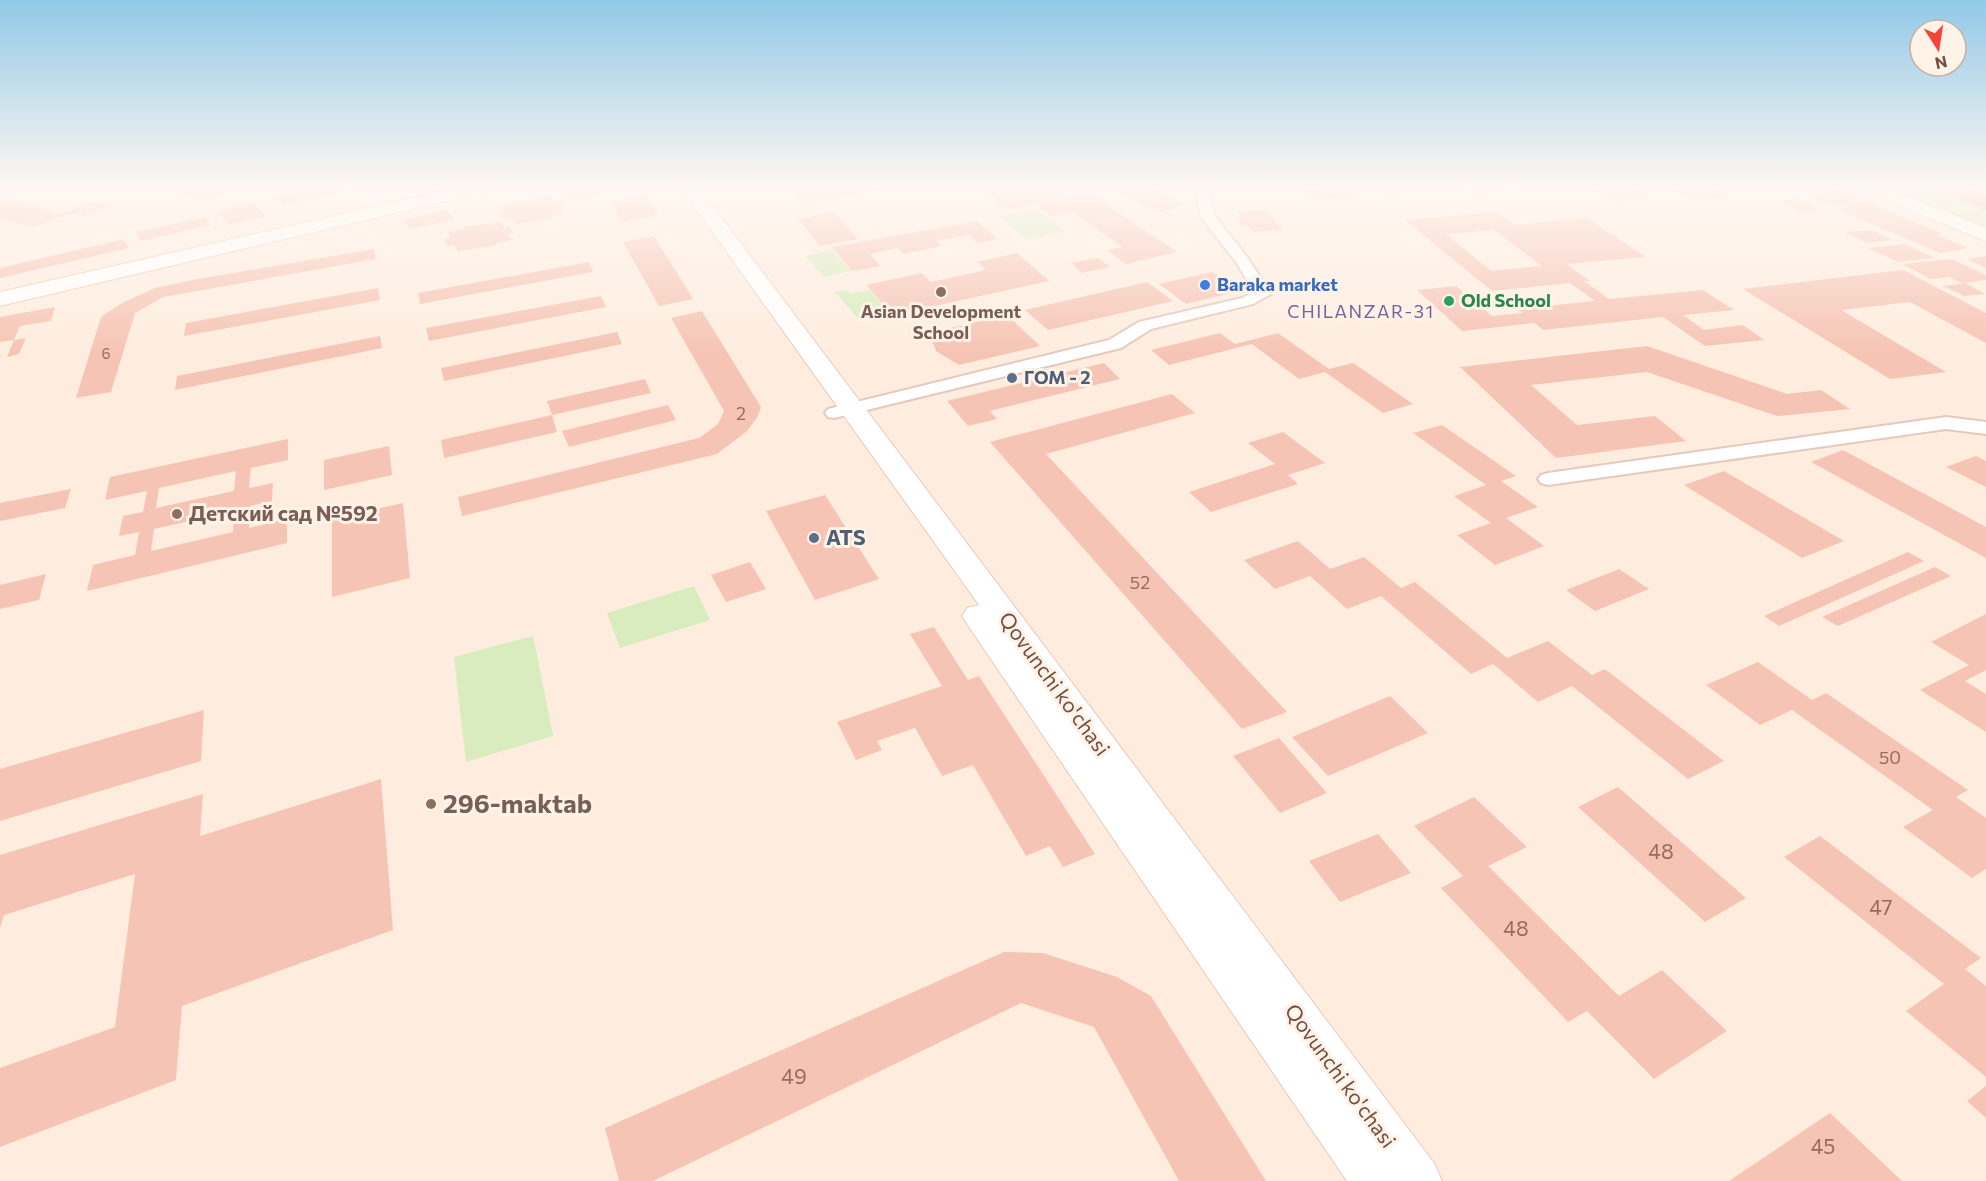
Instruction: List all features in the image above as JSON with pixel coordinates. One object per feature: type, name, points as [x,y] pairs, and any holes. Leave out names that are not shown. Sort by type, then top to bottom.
[{"type":"street","points":[[0,293],[217,243]]},
{"type":"street","points":[[0,299],[242,243]]},
{"type":"street","name":"Qovunchi ko'chasi","points":[[715,243],[843,411],[1416,1181]]},
{"type":"street","name":"Qovunchi ko'chasi","points":[[728,243],[1377,1181]]},
{"type":"street","points":[[843,411],[1115,344],[1145,325],[1247,301],[1263,294],[1229,243]]},
{"type":"street","points":[[1548,479],[1946,423],[1986,428]]},
{"type":"green space","points":[[832,250],[851,271],[824,277],[806,256]]},
{"type":"green space","points":[[846,290],[850,294],[870,290],[892,314],[860,321],[835,292]]},
{"type":"green space","points":[[694,586],[710,620],[620,648],[607,613]]},
{"type":"green space","points":[[533,636],[553,736],[466,762],[454,657]]},
{"type":"building","points":[[106,243],[126,243],[129,248],[0,278],[0,268]]},
{"type":"building","points":[[447,243],[496,243],[497,245],[458,251],[455,245],[448,246]]},
{"type":"building","points":[[624,243],[658,243],[693,299],[659,306]]},
{"type":"building","points":[[818,243],[836,243],[820,246]]},
{"type":"building","points":[[854,243],[938,243],[941,246],[903,254],[898,248],[870,254],[880,266],[852,271],[832,247]]},
{"type":"building","points":[[1117,243],[1164,243],[1177,252],[1126,264],[1107,250],[1122,247]]},
{"type":"building","points":[[1433,243],[1457,243],[1491,271],[1542,266],[1511,243],[1625,243],[1646,257],[1566,264],[1590,281],[1584,281],[1609,299],[1703,290],[1734,310],[1683,315],[1704,330],[1743,325],[1764,340],[1705,346],[1663,317],[1543,330],[1535,323],[1462,331],[1417,290],[1456,286],[1492,316],[1523,313],[1517,309],[1595,301],[1570,283],[1492,291]]},
{"type":"building","points":[[1917,243],[1956,243],[1968,248],[1940,253]]},
{"type":"building","points":[[1905,244],[1935,258],[1898,262],[1868,248]]},
{"type":"building","points":[[374,249],[376,259],[163,297],[135,313],[111,392],[76,398],[101,317],[122,303],[155,288],[192,280]]},
{"type":"building","points":[[1017,253],[1049,281],[893,315],[866,285],[922,273],[931,282],[986,270],[977,262]]},
{"type":"building","points":[[1986,256],[1986,268],[1967,259]]},
{"type":"building","points":[[1098,258],[1110,267],[1082,273],[1071,263]]},
{"type":"building","points":[[1952,259],[1986,275],[1986,280],[1962,283],[1949,277],[1931,279],[1902,264]]},
{"type":"building","points":[[589,262],[593,272],[420,304],[418,293]]},
{"type":"building","points":[[1903,270],[1986,313],[1986,343],[1910,302],[1841,310],[1946,372],[1890,379],[1743,289]]},
{"type":"building","points":[[1212,272],[1240,291],[1186,304],[1159,284]]},
{"type":"building","points":[[1147,282],[1173,301],[1048,330],[1025,310]]},
{"type":"building","points":[[1965,283],[1985,294],[1964,296],[1943,286]]},
{"type":"building","points":[[378,288],[380,300],[184,336],[186,323]]},
{"type":"building","points":[[601,296],[606,307],[429,341],[426,328]]},
{"type":"building","points":[[55,307],[51,321],[20,326],[14,340],[0,342],[0,317]]},
{"type":"building","points":[[702,311],[761,407],[757,418],[746,432],[717,454],[462,516],[458,497],[699,438],[718,424],[724,411],[671,318]]},
{"type":"building","points":[[1007,315],[1040,346],[959,365],[936,351],[929,333]]},
{"type":"building","points":[[617,332],[622,344],[444,381],[441,368]]},
{"type":"building","points":[[1220,333],[1235,344],[1278,333],[1329,369],[1353,363],[1413,404],[1383,413],[1325,372],[1299,379],[1252,344],[1169,365],[1151,350]]},
{"type":"building","points":[[380,336],[382,348],[175,390],[177,376]]},
{"type":"building","points":[[26,338],[19,354],[7,357],[14,340]]},
{"type":"building","points":[[1647,346],[1787,394],[1821,390],[1850,409],[1777,416],[1647,372],[1531,385],[1577,425],[1655,416],[1686,441],[1556,458],[1460,367]]},
{"type":"building","points":[[1104,363],[1120,379],[990,411],[997,419],[968,426],[947,401]]},
{"type":"building","points":[[645,379],[651,393],[552,415],[547,401]]},
{"type":"building","points":[[1172,394],[1195,413],[1046,454],[1287,712],[1242,729],[990,442]]},
{"type":"building","points":[[668,405],[676,420],[569,447],[562,431]]},
{"type":"building","points":[[552,415],[557,432],[444,458],[441,440]]},
{"type":"building","points":[[1442,425],[1516,476],[1501,481],[1538,507],[1506,518],[1544,546],[1495,565],[1457,535],[1491,523],[1454,496],[1486,485],[1413,433]]},
{"type":"building","points":[[1283,432],[1325,463],[1288,475],[1298,484],[1211,512],[1189,492],[1275,464],[1248,443]]},
{"type":"building","name":"Детcкий сад №592","points":[[288,439],[288,460],[251,468],[249,488],[273,483],[272,501],[250,506],[249,528],[287,519],[287,543],[87,591],[93,565],[135,555],[139,532],[119,536],[123,516],[143,512],[147,491],[105,500],[110,477]],"holes":[[[236,471],[234,491],[156,508],[159,488]],[[234,511],[233,532],[151,551],[154,529]]]},
{"type":"building","points":[[389,446],[392,475],[324,490],[324,460]]},
{"type":"building","points":[[1843,450],[1986,527],[1986,558],[1811,462]]},
{"type":"building","points":[[1976,456],[1986,461],[1986,487],[1946,467]]},
{"type":"building","points":[[1724,471],[1844,541],[1802,558],[1684,485]]},
{"type":"building","points":[[71,489],[65,508],[0,521],[0,503]]},
{"type":"building","points":[[825,495],[879,579],[815,600],[766,511]]},
{"type":"building","points":[[403,503],[410,578],[332,597],[332,519]]},
{"type":"building","points":[[1298,541],[1330,569],[1364,557],[1401,588],[1415,582],[1507,658],[1548,641],[1592,675],[1605,669],[1724,761],[1688,779],[1572,686],[1538,702],[1493,664],[1471,674],[1381,596],[1347,609],[1310,576],[1275,589],[1244,560]]},
{"type":"building","points":[[1908,552],[1924,561],[1779,626],[1764,616]]},
{"type":"building","points":[[750,562],[766,589],[726,602],[711,575]]},
{"type":"building","points":[[1935,567],[1951,576],[1838,626],[1822,617]]},
{"type":"building","points":[[1619,569],[1649,589],[1595,611],[1566,590]]},
{"type":"building","points":[[46,574],[39,600],[0,609],[0,585]]},
{"type":"building","points":[[1986,614],[1986,670],[1965,681],[1986,694],[1986,732],[1920,690],[1969,665],[1931,642]]},
{"type":"building","points":[[934,627],[968,680],[979,676],[1095,854],[1063,867],[1050,846],[1026,856],[973,765],[942,776],[915,728],[877,741],[882,750],[856,760],[837,722],[942,686],[910,634]]},
{"type":"building","points":[[1758,662],[1812,700],[1826,693],[1968,790],[1956,797],[1986,818],[1986,869],[1972,878],[1903,827],[1933,810],[1792,710],[1760,725],[1706,685]]},
{"type":"building","points":[[1390,696],[1428,733],[1328,776],[1292,737]]},
{"type":"building","points":[[204,710],[201,761],[0,821],[0,769]]},
{"type":"building","points":[[1279,738],[1327,793],[1280,813],[1233,756]]},
{"type":"building","points":[[381,779],[393,930],[182,1006],[176,1080],[0,1147],[0,1068],[115,1027],[135,874],[4,915],[0,928],[0,855],[203,794],[200,836]]},
{"type":"building","points":[[1618,787],[1746,898],[1705,922],[1578,807]]},
{"type":"building","points":[[1474,797],[1527,847],[1488,866],[1619,996],[1662,970],[1727,1031],[1654,1079],[1587,1011],[1568,1022],[1441,888],[1463,876],[1414,826]]},
{"type":"building","points":[[1378,834],[1411,873],[1340,902],[1309,861]]},
{"type":"building","points":[[1820,836],[1981,958],[1965,969],[1986,986],[1986,1077],[1906,1011],[1944,984],[1784,857]]},
{"type":"building","points":[[1004,952],[1043,953],[1117,977],[1151,996],[1266,1181],[1179,1181],[1094,1027],[1021,1003],[653,1181],[619,1181],[605,1128]]},
{"type":"building","points":[[1986,1086],[1986,1118],[1967,1101]]},
{"type":"building","points":[[1830,1113],[1902,1181],[1729,1181]]},
{"type":"place","name":"Baraka market","points":[[1205,285]]},
{"type":"place","name":"Asian Development School","points":[[941,292]]},
{"type":"place","name":"Old School","points":[[1449,301]]},
{"type":"place","name":"ГОМ - 2","points":[[1012,378]]},
{"type":"place","name":"Детcкий сад №592","points":[[177,514]]},
{"type":"place","name":"ATS","points":[[814,538]]},
{"type":"place","name":"296-maktab","points":[[431,804]]},
{"type":"district","name":"CHILANZAR-31","points":[[1361,312]]}]
